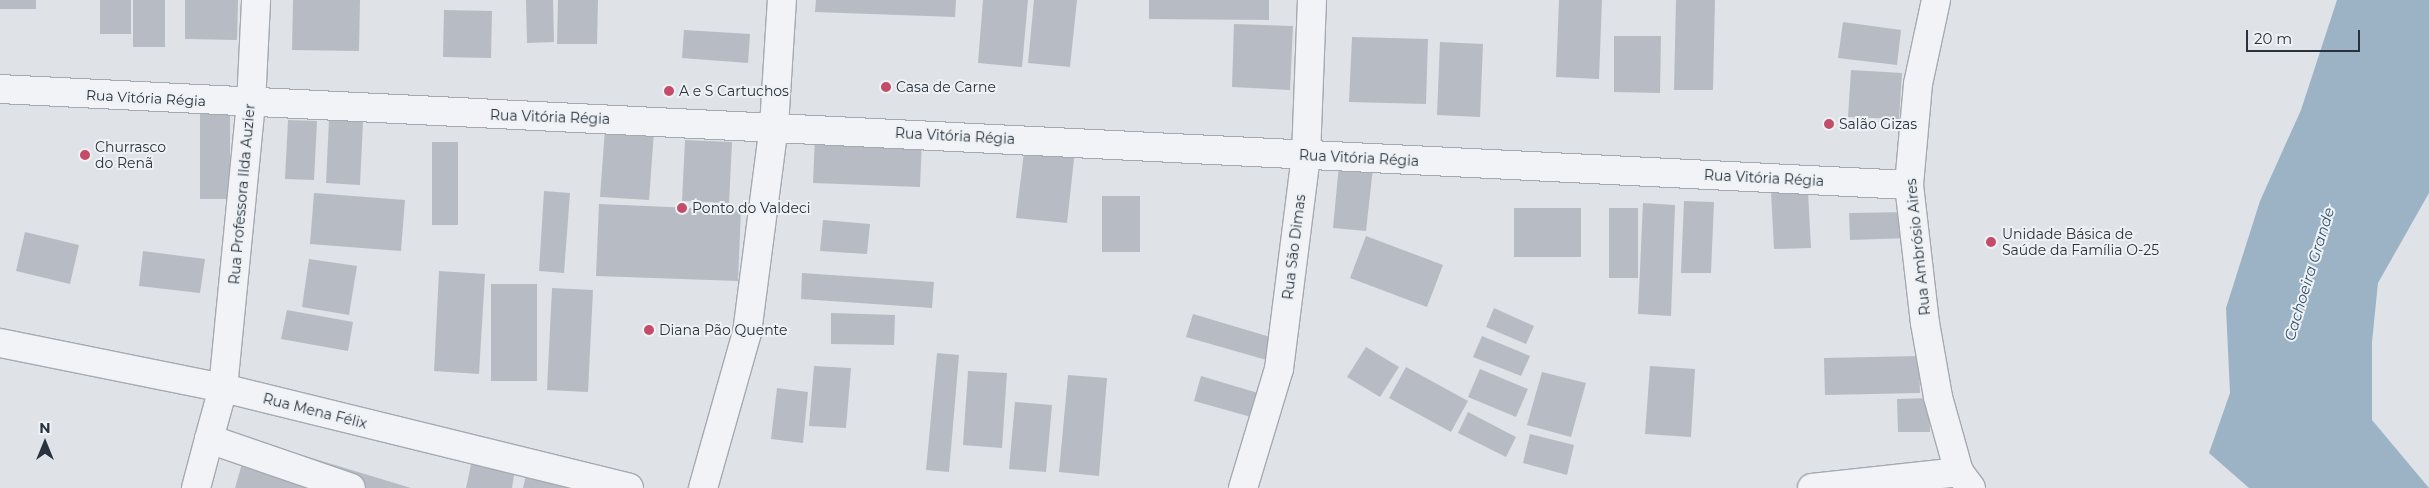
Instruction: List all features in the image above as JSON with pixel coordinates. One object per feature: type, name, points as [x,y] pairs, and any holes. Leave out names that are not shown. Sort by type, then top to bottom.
[{"type":"street","name":"Rua Professora Ilda Auzier","points":[[196,488],[223,388],[251,104],[256,0]]},
{"type":"street","points":[[703,488],[746,333],[774,126],[782,0]]},
{"type":"street","name":"Rua São Dimas","points":[[1243,488],[1279,369],[1306,156],[1312,0]]},
{"type":"street","name":"Rua Ambrósio Aires","points":[[1936,0],[1918,84],[1909,184],[1925,323],[1938,397],[1965,480]]},
{"type":"street","name":"Rua Vitória Régia","points":[[0,89],[251,104],[774,126],[1306,156],[1909,184]]},
{"type":"street","name":"Rua Mena Félix","points":[[0,343],[223,388],[629,488]]},
{"type":"street","points":[[209,439],[351,488]]},
{"type":"street","points":[[1812,488],[1965,480]]},
{"type":"water","name":"Cachoeira Grande","points":[[2337,0],[2429,0],[2429,193],[2378,283],[2372,342],[2372,420],[2429,488],[2249,488],[2209,453],[2230,393],[2226,308],[2260,201],[2301,110]]},
{"type":"building","points":[[0,0],[36,0],[36,9],[0,9]]},
{"type":"building","points":[[100,0],[131,0],[131,34],[100,34]]},
{"type":"building","points":[[133,0],[165,0],[165,47],[133,47]]},
{"type":"building","points":[[185,0],[238,0],[237,40],[185,39]]},
{"type":"building","points":[[293,0],[360,0],[359,51],[292,50]]},
{"type":"building","points":[[526,0],[553,0],[554,42],[527,43]]},
{"type":"building","points":[[558,0],[598,0],[597,44],[557,44]]},
{"type":"building","points":[[816,0],[956,0],[955,17],[815,12]]},
{"type":"building","points":[[983,0],[1028,0],[1022,67],[978,63]]},
{"type":"building","points":[[1034,0],[1077,0],[1070,67],[1028,63]]},
{"type":"building","points":[[1149,0],[1269,0],[1269,20],[1149,19]]},
{"type":"building","points":[[1559,0],[1602,0],[1599,79],[1556,77]]},
{"type":"building","points":[[1676,0],[1715,0],[1713,90],[1674,90]]},
{"type":"building","points":[[444,10],[492,11],[491,58],[443,57]]},
{"type":"building","points":[[1843,22],[1901,30],[1897,65],[1838,58]]},
{"type":"building","points":[[1234,24],[1293,26],[1290,90],[1232,87]]},
{"type":"building","points":[[684,30],[750,34],[748,63],[682,58]]},
{"type":"building","points":[[1614,36],[1661,36],[1660,93],[1614,92]]},
{"type":"building","points":[[1352,37],[1428,39],[1426,104],[1349,102]]},
{"type":"building","points":[[1440,42],[1483,44],[1480,117],[1437,115]]},
{"type":"building","points":[[1851,70],[1902,73],[1899,119],[1848,117]]},
{"type":"building","points":[[200,110],[230,110],[230,199],[200,199]]},
{"type":"building","points":[[329,119],[363,121],[360,185],[326,183]]},
{"type":"building","points":[[288,120],[317,121],[314,180],[285,179]]},
{"type":"building","points":[[605,129],[654,132],[649,200],[600,197]]},
{"type":"building","points":[[815,135],[922,139],[920,187],[813,183]]},
{"type":"building","points":[[685,140],[732,142],[729,203],[682,201]]},
{"type":"building","points":[[432,142],[458,142],[458,225],[432,225]]},
{"type":"building","points":[[1025,144],[1075,150],[1067,223],[1016,218]]},
{"type":"building","points":[[1339,164],[1373,168],[1366,231],[1333,228]]},
{"type":"building","points":[[544,191],[570,193],[564,273],[539,271]]},
{"type":"building","points":[[1808,191],[1811,248],[1774,249],[1771,192]]},
{"type":"building","points":[[314,193],[405,200],[401,251],[310,244]]},
{"type":"building","points":[[1102,196],[1140,196],[1140,252],[1102,252]]},
{"type":"building","points":[[1684,201],[1714,202],[1711,273],[1681,273]]},
{"type":"building","points":[[1643,203],[1675,205],[1671,316],[1638,314]]},
{"type":"building","points":[[599,204],[741,210],[738,281],[596,276]]},
{"type":"building","points":[[1514,208],[1581,208],[1581,257],[1514,257]]},
{"type":"building","points":[[1609,208],[1638,208],[1638,278],[1609,278]]},
{"type":"building","points":[[1909,212],[1911,238],[1850,240],[1849,213]]},
{"type":"building","points":[[823,220],[870,224],[867,254],[820,251]]},
{"type":"building","points":[[25,232],[79,245],[70,284],[16,271]]},
{"type":"building","points":[[1366,236],[1443,265],[1427,307],[1350,278]]},
{"type":"building","points":[[143,251],[205,259],[200,293],[139,286]]},
{"type":"building","points":[[309,259],[357,266],[349,315],[302,307]]},
{"type":"building","points":[[439,271],[485,274],[479,374],[434,371]]},
{"type":"building","points":[[802,273],[934,282],[932,308],[801,299]]},
{"type":"building","points":[[491,284],[537,284],[537,381],[491,381]]},
{"type":"building","points":[[552,288],[593,290],[588,392],[547,390]]},
{"type":"building","points":[[1494,308],[1534,326],[1526,344],[1486,327]]},
{"type":"building","points":[[287,310],[353,322],[348,351],[281,339]]},
{"type":"building","points":[[831,313],[895,315],[894,345],[831,344]]},
{"type":"building","points":[[1193,314],[1277,339],[1270,361],[1186,337]]},
{"type":"building","points":[[1482,336],[1530,356],[1521,376],[1473,357]]},
{"type":"building","points":[[1366,347],[1399,367],[1380,397],[1347,377]]},
{"type":"building","points":[[937,353],[959,355],[949,472],[926,470]]},
{"type":"building","points":[[1919,356],[1920,393],[1825,395],[1824,358]]},
{"type":"building","points":[[814,366],[851,368],[846,428],[809,426]]},
{"type":"building","points":[[1650,366],[1695,369],[1691,437],[1645,434]]},
{"type":"building","points":[[1406,367],[1468,401],[1451,432],[1389,398]]},
{"type":"building","points":[[1480,369],[1528,389],[1516,417],[1468,397]]},
{"type":"building","points":[[968,371],[1007,373],[1002,448],[963,445]]},
{"type":"building","points":[[1542,372],[1586,383],[1571,437],[1527,425]]},
{"type":"building","points":[[1068,375],[1107,378],[1099,476],[1059,472]]},
{"type":"building","points":[[1201,376],[1258,393],[1251,417],[1194,401]]},
{"type":"building","points":[[777,388],[808,392],[803,443],[771,439]]},
{"type":"building","points":[[1929,398],[1930,432],[1898,432],[1897,399]]},
{"type":"building","points":[[1015,402],[1052,405],[1046,472],[1009,469]]},
{"type":"building","points":[[1468,412],[1516,437],[1506,457],[1458,433]]},
{"type":"building","points":[[1530,434],[1574,445],[1567,475],[1523,463]]},
{"type":"building","points":[[249,439],[411,488],[235,488]]},
{"type":"building","points":[[473,455],[516,464],[512,488],[466,488]]},
{"type":"building","points":[[527,471],[572,481],[570,488],[523,488]]},
{"type":"place","name":"Casa de Carne","points":[[886,87]]},
{"type":"place","name":"A e S Cartuchos","points":[[669,91]]},
{"type":"place","name":"Salão Gizas","points":[[1829,124]]},
{"type":"place","name":"Churrasco do Renã","points":[[85,155]]},
{"type":"place","name":"Ponto do Valdeci","points":[[682,208]]},
{"type":"place","name":"Unidade Básica de Saúde da Família O-25","points":[[1991,242]]},
{"type":"place","name":"Diana Pão Quente","points":[[649,330]]}]
